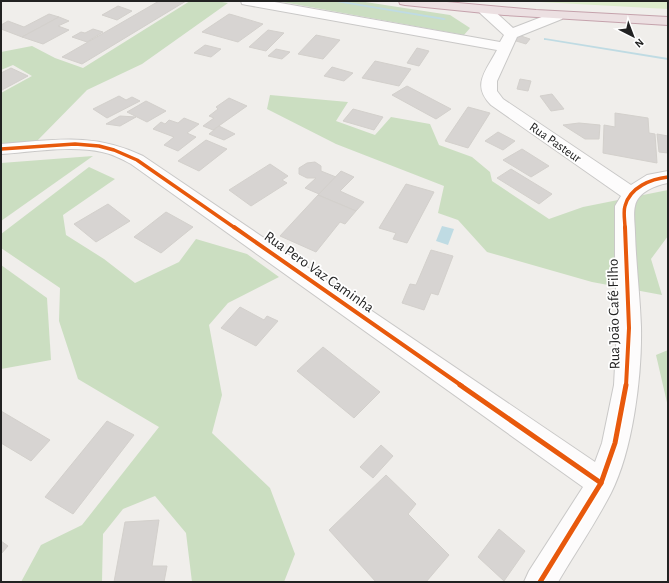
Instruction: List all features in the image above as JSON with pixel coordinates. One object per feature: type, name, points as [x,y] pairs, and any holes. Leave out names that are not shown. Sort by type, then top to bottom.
[{"type":"highway","points":[[405,1],[557,16],[668,21]]},
{"type":"street","points":[[247,1],[508,40],[557,16]]},
{"type":"street","points":[[485,10],[508,40]]},
{"type":"street","name":"Rua Pasteur","points":[[508,40],[488,82],[489,95],[631,194]]},
{"type":"street","name":"Rua Pero Vaz Caminha","points":[[1,149],[74,145],[99,146],[121,152],[137,160],[601,483]]},
{"type":"street","points":[[631,194],[641,186],[654,179],[668,177]]},
{"type":"street","name":"Rua João Café Filho","points":[[540,582],[601,483],[615,443],[626,385],[629,328],[625,254],[625,206],[631,194]]},
{"type":"green space","points":[[190,1],[216,1],[228,3],[142,64],[87,90],[34,144],[1,146],[1,93],[32,76],[13,65],[1,70],[1,52],[32,46],[55,58],[83,68]]},
{"type":"green space","points":[[277,1],[359,1],[450,15],[470,28],[464,35]]},
{"type":"green space","points":[[522,1],[668,1],[668,9]]},
{"type":"green space","points":[[270,95],[348,102],[336,121],[375,135],[391,117],[430,124],[439,145],[472,157],[490,172],[492,181],[549,219],[583,207],[668,190],[668,236],[651,259],[662,295],[592,282],[487,252],[458,220],[438,213],[444,186],[336,144],[267,109]]},
{"type":"green space","points":[[93,156],[1,221],[1,163]]},
{"type":"green space","points":[[89,167],[115,179],[63,215],[66,235],[104,259],[135,283],[179,262],[196,239],[247,254],[279,277],[228,303],[209,325],[222,395],[212,433],[270,488],[295,554],[284,582],[192,582],[186,533],[155,496],[123,509],[103,534],[102,582],[21,582],[41,545],[82,525],[159,427],[78,379],[59,321],[60,288],[1,248],[1,234]]},
{"type":"green space","points":[[1,265],[47,298],[51,360],[1,369]]},
{"type":"green space","points":[[668,350],[668,407],[656,355]]},
{"type":"water","points":[[442,226],[454,229],[448,245],[436,241]]},
{"type":"building","points":[[159,1],[186,1],[82,64],[62,57]]},
{"type":"building","points":[[118,6],[132,11],[117,20],[102,15]]},
{"type":"building","points":[[49,14],[59,17],[22,37],[1,29],[1,25],[8,21],[24,27]]},
{"type":"building","points":[[229,14],[263,24],[238,42],[202,32]]},
{"type":"building","points":[[59,17],[69,21],[58,26],[69,30],[43,44],[22,37]]},
{"type":"building","points":[[93,29],[103,32],[87,42],[72,37],[81,32],[85,33]]},
{"type":"building","points":[[268,30],[284,33],[266,51],[249,47]]},
{"type":"building","points":[[316,35],[340,40],[323,59],[298,54]]},
{"type":"building","points":[[518,35],[530,39],[526,44],[513,40]]},
{"type":"building","points":[[205,45],[221,49],[211,57],[194,53]]},
{"type":"building","points":[[417,48],[429,51],[419,66],[407,63]]},
{"type":"building","points":[[276,49],[290,52],[282,59],[268,56]]},
{"type":"building","points":[[375,61],[411,69],[399,86],[362,78]]},
{"type":"building","points":[[332,67],[353,73],[344,81],[324,76]]},
{"type":"building","points":[[11,68],[28,76],[2,90],[1,73]]},
{"type":"building","points":[[520,79],[531,81],[528,91],[517,89]]},
{"type":"building","points":[[407,86],[451,109],[436,119],[392,95]]},
{"type":"building","points":[[552,94],[564,109],[551,111],[540,96]]},
{"type":"building","points":[[119,96],[126,100],[132,97],[140,101],[107,118],[93,109]]},
{"type":"building","points":[[229,98],[247,106],[213,130],[203,126],[214,118],[209,116],[218,109],[216,107]]},
{"type":"building","points":[[146,101],[166,111],[147,122],[127,112]]},
{"type":"building","points":[[468,107],[490,113],[468,148],[445,141]]},
{"type":"building","points":[[353,109],[383,117],[374,130],[343,121]]},
{"type":"building","points":[[615,113],[648,118],[649,133],[655,134],[657,163],[603,153],[604,125],[615,127]]},
{"type":"building","points":[[120,116],[136,117],[120,126],[106,124]]},
{"type":"building","points":[[184,118],[199,124],[187,133],[196,137],[178,151],[164,145],[174,137],[153,129],[161,122],[165,124],[169,120],[178,123]]},
{"type":"building","points":[[579,123],[600,125],[599,139],[585,139],[563,125]]},
{"type":"building","points":[[219,126],[235,134],[224,140],[209,134]]},
{"type":"building","points":[[498,132],[515,141],[503,150],[485,141]]},
{"type":"building","points":[[657,134],[668,136],[668,153],[659,152]]},
{"type":"building","points":[[206,140],[227,149],[199,171],[178,161]]},
{"type":"building","points":[[522,149],[549,166],[531,177],[503,160]]},
{"type":"building","points":[[315,162],[321,166],[321,171],[336,177],[319,194],[305,188],[316,178],[307,178],[299,174],[299,168],[307,163]]},
{"type":"building","points":[[270,164],[288,176],[282,180],[287,183],[251,206],[229,190]]},
{"type":"building","points":[[511,169],[552,194],[539,204],[497,178]]},
{"type":"building","points":[[341,171],[354,177],[340,191],[364,202],[356,211],[318,195]]},
{"type":"building","points":[[406,184],[434,192],[407,243],[393,239],[396,233],[379,228]]},
{"type":"building","points":[[318,195],[356,211],[345,224],[340,222],[316,252],[280,236]]},
{"type":"building","points":[[108,204],[130,221],[96,242],[74,224]]},
{"type":"building","points":[[166,212],[193,227],[161,253],[134,237]]},
{"type":"building","points":[[431,250],[453,256],[438,295],[431,293],[424,310],[402,303],[410,284],[416,285]]},
{"type":"building","points":[[240,307],[264,320],[267,316],[278,321],[256,346],[221,328]]},
{"type":"building","points":[[323,347],[380,392],[354,418],[297,371]]},
{"type":"building","points":[[1,411],[50,440],[31,461],[1,443]]},
{"type":"building","points":[[107,421],[134,435],[73,514],[45,497]]},
{"type":"building","points":[[381,445],[393,456],[373,478],[360,467]]},
{"type":"building","points":[[386,475],[416,504],[408,514],[449,555],[426,582],[376,582],[329,530]]},
{"type":"building","points":[[159,520],[152,566],[167,566],[164,582],[114,582],[125,522]]},
{"type":"building","points":[[499,529],[525,551],[504,581],[478,557]]},
{"type":"building","points":[[1,541],[8,546],[1,554]]},
{"type":"waterway","points":[[333,1],[444,19]]},
{"type":"waterway","points":[[546,39],[668,59]]},
{"type":"cycle path","points":[[1,149],[75,144],[109,148],[137,160],[601,483]]},
{"type":"cycle path","points":[[540,582],[601,483],[615,443],[626,385],[629,328],[625,254],[625,206],[631,194],[641,186],[654,179],[668,177]]}]
